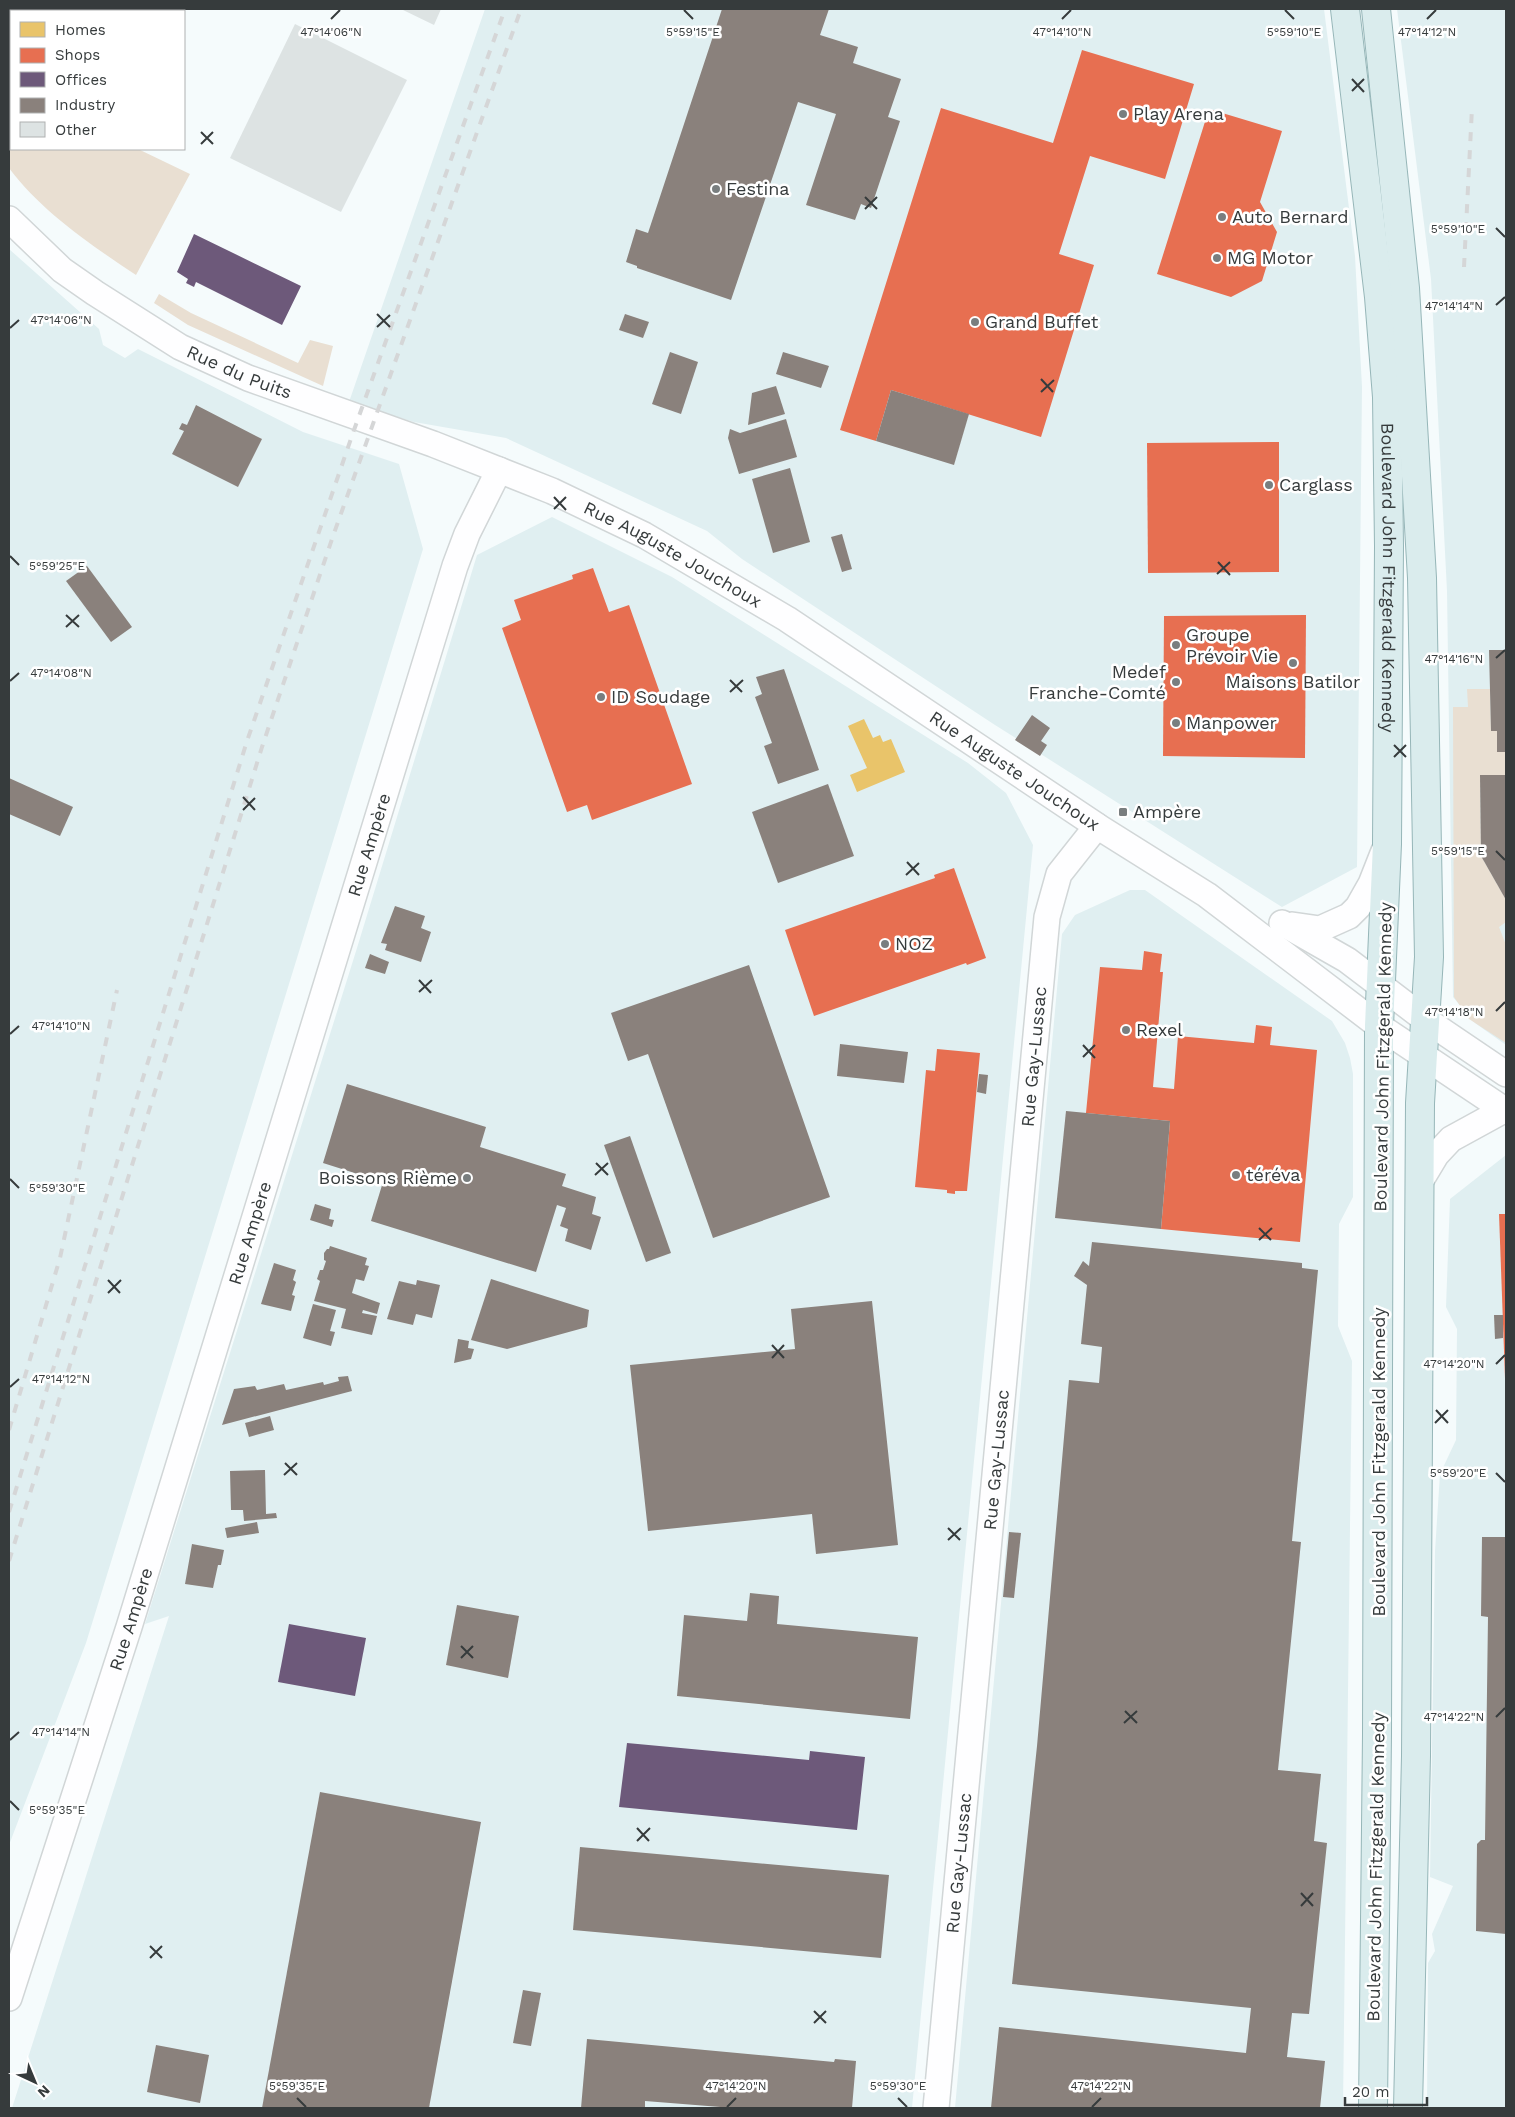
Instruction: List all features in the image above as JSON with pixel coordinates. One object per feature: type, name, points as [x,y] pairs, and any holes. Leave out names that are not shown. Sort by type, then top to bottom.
[{"type":"main road","name":"Boulevard John Fitzgerald Kennedy","points":[[1345,9],[1379,297],[1387,398],[1389,546],[1387,844],[1379,1026],[1378,1714],[1373,2108]]},
{"type":"main road","name":"Boulevard John Fitzgerald Kennedy","points":[[1376,9],[1405,288],[1422,578],[1428,957],[1420,1103],[1416,1756],[1408,2108]]},
{"type":"street","name":"Rue du Puits","points":[[9,219],[62,270],[109,303],[180,347],[248,378],[433,444],[499,470]]},
{"type":"street","name":"Rue Auguste Jouchoux","points":[[499,470],[552,491],[644,535],[778,614],[1097,826],[1207,895],[1379,1026],[1505,1111]]},
{"type":"street","name":"Rue Ampère","points":[[9,1998],[129,1627],[455,566],[467,534],[499,470]]},
{"type":"street","name":"Rue Gay-Lussac","points":[[936,2108],[1047,917],[1059,874],[1097,826]]},
{"type":"street","points":[[1282,923],[1320,929],[1349,916],[1358,906],[1371,884],[1387,844]]},
{"type":"street","points":[[1207,895],[1282,923],[1347,960],[1426,1020],[1506,1074]]},
{"type":"street","points":[[1421,1180],[1436,1155],[1451,1139],[1505,1111]]},
{"type":"shaded area","points":[[485,9],[1324,9],[1355,256],[1362,387],[1357,867],[1282,907],[995,725],[742,559],[707,531],[506,438],[414,422],[349,402]]},
{"type":"shaded area","points":[[1397,9],[1506,9],[1506,1045],[1475,1023],[1453,997],[1447,591],[1431,279]]},
{"type":"shaded area","points":[[9,86],[10,150],[140,150],[190,174],[136,275],[68,227],[36,199],[9,168]]},
{"type":"shaded area","points":[[9,249],[99,329],[103,345],[125,358],[138,349],[303,432],[399,464],[423,549],[86,1643],[9,1845]]},
{"type":"shaded area","points":[[159,294],[191,313],[298,363],[310,340],[333,346],[323,386],[188,325],[154,303]]},
{"type":"shaded area","points":[[552,517],[672,577],[968,763],[1006,793],[1033,845],[912,2108],[12,2108],[169,1616],[145,1624],[357,948],[477,555]]},
{"type":"shaded area","points":[[1467,689],[1490,689],[1491,731],[1497,731],[1497,752],[1506,752],[1506,775],[1480,776],[1481,856],[1506,900],[1506,922],[1499,927],[1506,945],[1506,1043],[1469,1019],[1454,997],[1453,707],[1468,707]]},
{"type":"shaded area","points":[[1130,890],[1145,890],[1332,1021],[1345,1043],[1353,1074],[1353,1197],[1339,1224],[1338,1326],[1352,1361],[1343,2108],[955,2108],[1062,934],[1075,915]]},
{"type":"shaded area","points":[[1506,1155],[1506,2108],[1427,2108],[1428,1963],[1435,1951],[1432,1934],[1453,1886],[1430,1877],[1435,1551],[1440,1474],[1456,1440],[1457,1329],[1446,1307],[1450,1199]]},
{"type":"building: Homes","points":[[864,719],[873,738],[880,735],[883,742],[891,739],[905,772],[857,792],[850,775],[867,768],[848,726]]},
{"type":"building: Shops","points":[[1082,50],[1194,84],[1165,179],[1090,156],[1059,254],[1094,265],[1041,437],[891,390],[876,441],[840,430],[941,108],[1053,143]]},
{"type":"building: Shops","name":"Auto Bernard","points":[[1209,109],[1282,131],[1260,202],[1277,232],[1262,281],[1231,297],[1157,274]]},
{"type":"building: Shops","points":[[1279,442],[1279,572],[1148,573],[1147,443]]},
{"type":"building: Shops","points":[[593,568],[609,612],[629,605],[692,784],[592,820],[587,805],[567,812],[502,628],[521,620],[514,600],[573,579],[572,575]]},
{"type":"building: Shops","points":[[1306,615],[1305,758],[1163,756],[1164,616]]},
{"type":"building: Shops","name":"NOZ","points":[[954,868],[986,958],[967,965],[966,963],[814,1016],[785,930],[935,878],[934,875]]},
{"type":"building: Shops","name":"téréva","points":[[1144,951],[1162,954],[1160,972],[1163,972],[1153,1087],[1174,1089],[1178,1036],[1254,1043],[1256,1025],[1272,1027],[1270,1045],[1317,1050],[1300,1242],[1161,1229],[1170,1121],[1086,1113],[1100,967],[1142,970]]},
{"type":"building: Shops","points":[[937,1049],[980,1053],[967,1191],[955,1191],[955,1194],[947,1193],[947,1190],[915,1187],[926,1070],[935,1071]]},
{"type":"building: Shops","points":[[1499,1214],[1506,1214],[1506,1378],[1505,1378]]},
{"type":"building: Offices","points":[[194,234],[301,286],[282,325],[196,282],[194,287],[186,283],[188,279],[177,272]]},
{"type":"building: Offices","points":[[289,1624],[366,1638],[355,1696],[278,1682]]},
{"type":"building: Offices","points":[[627,1743],[809,1760],[810,1751],[865,1757],[857,1830],[619,1807]]},
{"type":"building: Industry","name":"Festina","points":[[722,9],[829,9],[820,35],[858,47],[853,63],[901,79],[888,117],[900,121],[871,208],[861,204],[855,220],[806,205],[836,114],[798,102],[731,300],[637,268],[637,266],[626,262],[636,229],[648,233]]},
{"type":"building: Industry","points":[[625,314],[649,322],[643,338],[619,330]]},
{"type":"building: Industry","points":[[670,352],[698,362],[681,414],[652,404]]},
{"type":"building: Industry","points":[[783,352],[829,366],[821,388],[776,374]]},
{"type":"building: Industry","points":[[776,386],[785,414],[748,425],[752,393]]},
{"type":"building: Industry","points":[[891,390],[969,414],[954,465],[876,441]]},
{"type":"building: Industry","points":[[196,405],[262,439],[238,487],[172,454],[184,431],[179,429],[182,423],[187,425]]},
{"type":"building: Industry","points":[[786,419],[797,457],[739,474],[728,438],[730,429],[740,433]]},
{"type":"building: Industry","points":[[790,468],[810,542],[773,553],[752,479]]},
{"type":"building: Industry","points":[[842,534],[852,569],[842,572],[831,537]]},
{"type":"building: Industry","points":[[87,566],[132,627],[111,642],[66,581]]},
{"type":"building: Industry","points":[[1489,650],[1506,650],[1506,752],[1497,752],[1497,731],[1491,731]]},
{"type":"building: Industry","points":[[784,669],[819,770],[778,784],[764,746],[772,743],[755,697],[762,694],[756,677]]},
{"type":"building: Industry","points":[[1032,715],[1050,728],[1041,741],[1047,745],[1040,756],[1015,740]]},
{"type":"building: Industry","points":[[1480,775],[1506,775],[1506,900],[1481,856]]},
{"type":"building: Industry","points":[[9,778],[73,807],[60,836],[9,814]]},
{"type":"building: Industry","points":[[828,784],[854,856],[778,883],[752,812]]},
{"type":"building: Industry","points":[[395,906],[425,916],[421,928],[431,932],[421,962],[385,950],[387,944],[381,943]]},
{"type":"building: Industry","points":[[370,954],[389,962],[385,974],[365,968]]},
{"type":"building: Industry","points":[[749,965],[830,1197],[713,1238],[648,1054],[628,1061],[611,1013]]},
{"type":"building: Industry","points":[[840,1044],[908,1052],[904,1083],[837,1076]]},
{"type":"building: Industry","points":[[979,1074],[988,1075],[986,1094],[977,1092]]},
{"type":"building: Industry","name":"Boissons Rième","points":[[347,1084],[486,1127],[480,1147],[566,1174],[562,1186],[596,1197],[592,1214],[601,1217],[591,1250],[565,1241],[568,1229],[560,1226],[566,1208],[557,1205],[536,1272],[371,1221],[383,1182],[323,1163]]},
{"type":"building: Industry","points":[[1066,1111],[1170,1121],[1161,1229],[1055,1218]]},
{"type":"building: Industry","points":[[630,1136],[671,1253],[646,1262],[604,1145]]},
{"type":"building: Industry","points":[[315,1204],[331,1209],[329,1219],[334,1220],[332,1227],[310,1220]]},
{"type":"building: Industry","points":[[1092,1242],[1302,1263],[1302,1268],[1318,1270],[1292,1541],[1301,1542],[1278,1770],[1321,1774],[1314,1841],[1327,1843],[1309,2014],[1292,2013],[1287,2057],[1325,2061],[1320,2108],[991,2108],[999,2027],[1246,2053],[1251,2008],[1012,1984],[1037,1746],[1069,1380],[1099,1383],[1102,1347],[1081,1344],[1087,1285],[1074,1276],[1083,1261],[1089,1266]]},
{"type":"building: Industry","points":[[330,1246],[367,1258],[365,1265],[369,1266],[364,1281],[356,1279],[352,1293],[380,1303],[377,1314],[363,1310],[362,1313],[377,1316],[372,1335],[341,1328],[346,1309],[314,1301],[320,1281],[317,1279],[326,1261],[324,1260],[324,1253]]},
{"type":"building: Industry","points":[[274,1263],[296,1270],[293,1280],[296,1282],[292,1295],[295,1296],[291,1311],[261,1304]]},
{"type":"building: Industry","points":[[491,1279],[589,1310],[587,1327],[507,1349],[471,1340]]},
{"type":"building: Industry","points":[[417,1280],[440,1285],[432,1318],[416,1314],[413,1325],[387,1319],[399,1281],[416,1285]]},
{"type":"building: Industry","points":[[872,1301],[898,1545],[816,1554],[812,1514],[648,1531],[630,1365],[795,1349],[791,1309]]},
{"type":"building: Industry","points":[[313,1304],[336,1310],[330,1331],[335,1332],[331,1346],[303,1338]]},
{"type":"building: Industry","points":[[1494,1315],[1503,1315],[1503,1338],[1495,1339]]},
{"type":"building: Industry","points":[[458,1339],[469,1341],[468,1348],[474,1349],[471,1359],[454,1363]]},
{"type":"building: Industry","points":[[348,1376],[352,1391],[222,1425],[234,1389],[255,1386],[257,1390],[284,1384],[286,1390],[323,1382],[324,1385],[339,1381],[338,1377]]},
{"type":"building: Industry","points":[[270,1416],[274,1430],[249,1437],[245,1423]]},
{"type":"building: Industry","points":[[265,1470],[266,1514],[276,1513],[277,1518],[244,1521],[243,1510],[231,1510],[230,1471]]},
{"type":"building: Industry","points":[[257,1522],[259,1533],[227,1538],[225,1528]]},
{"type":"building: Industry","points":[[1009,1532],[1021,1533],[1014,1598],[1003,1597]]},
{"type":"building: Industry","points":[[1482,1537],[1506,1537],[1506,1934],[1476,1931],[1477,1844],[1481,1840],[1485,1840],[1488,1617],[1481,1616]]},
{"type":"building: Industry","points":[[192,1544],[224,1550],[221,1565],[218,1565],[213,1588],[185,1584]]},
{"type":"building: Industry","points":[[750,1593],[779,1596],[777,1624],[918,1637],[910,1719],[677,1696],[684,1615],[747,1621]]},
{"type":"building: Industry","points":[[457,1605],[519,1616],[508,1678],[446,1665]]},
{"type":"building: Industry","points":[[320,1792],[481,1822],[429,2108],[262,2108]]},
{"type":"building: Industry","points":[[580,1847],[889,1875],[881,1958],[573,1930]]},
{"type":"building: Industry","points":[[523,1990],[541,1993],[531,2046],[513,2043]]},
{"type":"building: Industry","points":[[587,2039],[834,2062],[835,2059],[856,2061],[852,2108],[733,2108],[645,2101],[645,2108],[581,2108]]},
{"type":"building: Industry","points":[[156,2045],[209,2055],[200,2103],[147,2092]]},
{"type":"building: Other","points":[[9,9],[41,9],[10,10],[9,74]]},
{"type":"building: Other","points":[[126,9],[128,10],[46,10]]},
{"type":"building: Other","points":[[401,9],[441,9],[434,25]]},
{"type":"building: Other","points":[[295,24],[407,80],[341,212],[230,158]]},
{"type":"railway","points":[[9,1512],[247,741],[354,430],[505,9]]},
{"type":"railway","points":[[9,1561],[262,747],[333,536],[521,9]]},
{"type":"railway","points":[[1464,267],[1472,108]]},
{"type":"railway","points":[[9,1430],[60,1258],[117,990]]},
{"type":"place","name":"Play Arena","points":[[1123,114]]},
{"type":"place","name":"Festina","points":[[716,189]]},
{"type":"place","name":"Auto Bernard","points":[[1222,217]]},
{"type":"place","name":"MG Motor","points":[[1217,258]]},
{"type":"place","name":"Grand Buffet","points":[[975,322]]},
{"type":"place","name":"Carglass","points":[[1269,485]]},
{"type":"place","name":"Groupe Prévoir Vie","points":[[1176,645]]},
{"type":"place","name":"Maisons Batilor","points":[[1293,663]]},
{"type":"place","name":"Medef Franche-Comté","points":[[1176,682]]},
{"type":"place","name":"ID Soudage","points":[[601,697]]},
{"type":"place","name":"Manpower","points":[[1176,723]]},
{"type":"place","name":"Ampère","points":[[1123,812]]},
{"type":"place","name":"NOZ","points":[[885,944]]},
{"type":"place","name":"Rexel","points":[[1126,1030]]},
{"type":"place","name":"téréva","points":[[1236,1175]]},
{"type":"place","name":"Boissons Rième","points":[[467,1178]]}]
